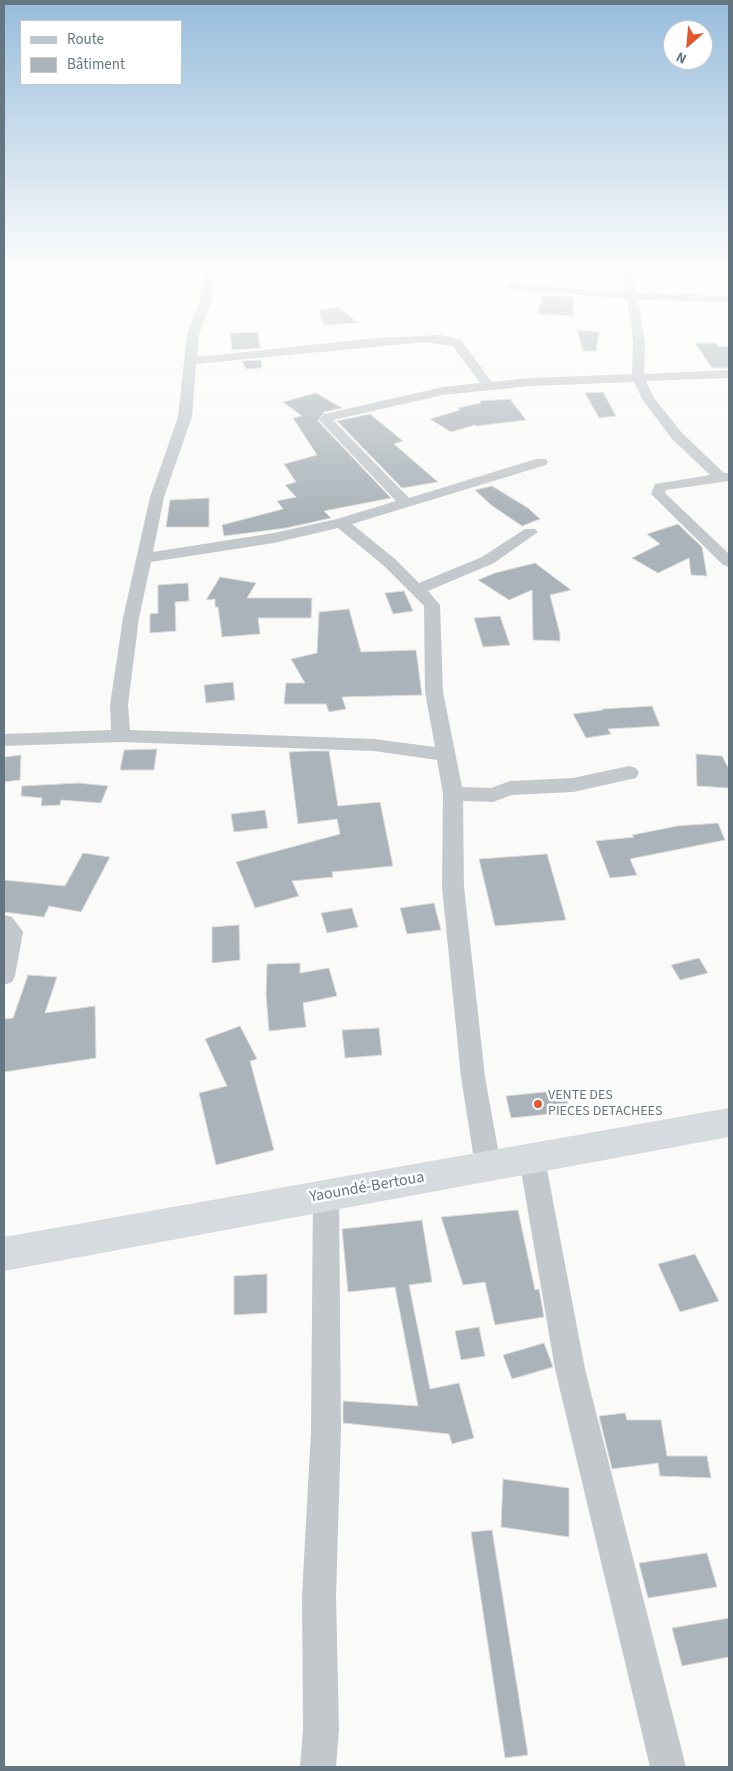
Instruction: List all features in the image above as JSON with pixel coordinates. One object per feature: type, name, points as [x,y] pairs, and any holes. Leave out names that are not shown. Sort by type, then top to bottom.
[{"type":"highway","name":"Yaoundé-Bertoua","points":[[4,1254],[729,1122]]},
{"type":"street","points":[[121,736],[119,705],[131,618],[157,497],[185,417],[191,352]]},
{"type":"street","points":[[190,360],[276,352]]},
{"type":"street","points":[[463,352],[488,386]]},
{"type":"street","points":[[639,352],[638,376],[648,399],[677,436],[725,477]]},
{"type":"street","points":[[406,503],[326,420],[329,417],[443,391],[488,386],[638,376],[729,374]]},
{"type":"street","points":[[145,558],[274,538],[342,523],[541,462]]},
{"type":"street","points":[[725,477],[660,487],[658,494],[729,562]]},
{"type":"street","points":[[342,523],[389,562],[432,605],[434,692],[453,794],[453,887],[473,1077],[488,1166]]},
{"type":"street","points":[[417,590],[488,560],[530,532]]},
{"type":"street","points":[[4,740],[121,736],[374,745],[446,755]]},
{"type":"street","points":[[453,794],[493,795],[510,788],[573,784],[629,773]]},
{"type":"street","points":[[4,923],[12,932],[4,976]]},
{"type":"street","points":[[532,1158],[570,1369],[668,1767]]},
{"type":"street","points":[[318,1767],[321,1730],[319,1596],[326,1431],[326,1195]]},
{"type":"building","points":[[701,352],[729,352],[729,368],[712,368]]},
{"type":"building","points":[[261,360],[262,368],[246,369],[242,361]]},
{"type":"building","points":[[603,392],[616,416],[599,418],[585,393]]},
{"type":"building","points":[[316,393],[342,408],[324,412],[318,421],[391,498],[324,511],[331,518],[286,528],[224,536],[222,525],[283,509],[277,501],[296,497],[285,485],[296,482],[284,464],[317,455],[293,418],[302,416],[283,402]]},
{"type":"building","points":[[510,399],[526,420],[475,425],[451,432],[430,419],[460,410],[458,408],[481,403],[480,401]]},
{"type":"building","points":[[370,414],[403,441],[394,444],[438,482],[402,488],[337,421]]},
{"type":"building","points":[[492,486],[528,508],[540,519],[522,526],[491,505],[475,490]]},
{"type":"building","points":[[209,498],[209,527],[166,527],[170,500]]},
{"type":"building","points":[[678,524],[702,547],[707,576],[691,575],[689,558],[658,573],[632,558],[660,544],[647,534]]},
{"type":"building","points":[[535,563],[571,590],[550,595],[560,641],[533,640],[532,590],[509,600],[478,580],[495,573]]},
{"type":"building","points":[[220,577],[256,583],[247,598],[312,598],[311,618],[258,618],[260,634],[222,637],[218,607],[215,607],[215,599],[206,600]]},
{"type":"building","points":[[188,583],[189,601],[175,602],[176,631],[150,633],[150,614],[158,613],[158,585]]},
{"type":"building","points":[[404,591],[413,611],[393,614],[385,593]]},
{"type":"building","points":[[349,609],[361,652],[416,650],[422,695],[342,697],[346,709],[329,712],[326,704],[284,704],[286,683],[305,683],[291,659],[317,653],[319,612]]},
{"type":"building","points":[[500,616],[510,645],[483,647],[474,618]]},
{"type":"building","points":[[233,682],[235,700],[206,703],[204,685]]},
{"type":"building","points":[[652,706],[660,726],[608,729],[611,734],[586,738],[573,714],[602,709]]},
{"type":"building","points":[[157,749],[154,770],[120,770],[124,750]]},
{"type":"building","points":[[329,751],[338,806],[380,802],[393,866],[332,872],[333,877],[292,881],[299,896],[255,908],[236,862],[340,834],[337,819],[298,824],[289,752]]},
{"type":"building","points":[[696,754],[722,756],[729,769],[729,788],[697,786]]},
{"type":"building","points":[[21,755],[20,780],[4,782],[5,757]]},
{"type":"building","points":[[79,783],[108,786],[101,803],[61,800],[60,805],[41,806],[42,798],[21,796],[22,786]]},
{"type":"building","points":[[265,810],[268,828],[234,832],[231,814]]},
{"type":"building","points":[[718,823],[725,840],[630,859],[637,875],[610,878],[596,841],[634,837],[632,835],[677,826]]},
{"type":"building","points":[[83,853],[110,857],[81,912],[49,906],[44,917],[4,912],[4,880],[65,886]]},
{"type":"building","points":[[547,854],[566,920],[495,926],[479,859]]},
{"type":"building","points":[[434,903],[441,930],[407,934],[400,908]]},
{"type":"building","points":[[352,908],[358,927],[327,933],[321,913]]},
{"type":"building","points":[[239,925],[240,960],[212,963],[212,927]]},
{"type":"building","points":[[699,958],[708,973],[680,980],[671,965]]},
{"type":"building","points":[[300,963],[300,973],[329,968],[337,996],[303,1003],[306,1027],[269,1031],[266,995],[267,964]]},
{"type":"building","points":[[28,975],[57,977],[45,1013],[95,1006],[96,1058],[4,1072],[4,1019],[13,1018]]},
{"type":"building","points":[[240,1026],[257,1059],[250,1061],[274,1150],[216,1165],[199,1093],[227,1086],[205,1039]]},
{"type":"building","points":[[379,1028],[382,1055],[345,1058],[342,1030]]},
{"type":"building","name":"VENTE DES PIECES DETACHEES","points":[[564,1090],[570,1112],[511,1118],[506,1096]]},
{"type":"building","points":[[518,1210],[535,1290],[539,1289],[544,1317],[495,1325],[485,1282],[463,1285],[441,1217]]},
{"type":"building","points":[[422,1220],[432,1282],[409,1285],[430,1389],[459,1383],[474,1438],[452,1444],[449,1434],[343,1423],[343,1401],[418,1406],[395,1287],[348,1292],[342,1229]]},
{"type":"building","points":[[695,1254],[719,1301],[680,1312],[658,1264]]},
{"type":"building","points":[[267,1274],[267,1313],[234,1315],[234,1276]]},
{"type":"building","points":[[479,1327],[485,1356],[461,1360],[455,1331]]},
{"type":"building","points":[[544,1343],[553,1367],[512,1379],[503,1355]]},
{"type":"building","points":[[625,1413],[627,1420],[661,1420],[667,1456],[707,1456],[711,1478],[660,1476],[658,1463],[612,1469],[599,1416]]},
{"type":"building","points":[[503,1479],[569,1488],[569,1537],[501,1527]]},
{"type":"building","points":[[492,1530],[528,1755],[505,1758],[471,1532]]},
{"type":"building","points":[[707,1553],[717,1587],[648,1598],[639,1563]]},
{"type":"building","points":[[729,1618],[729,1657],[682,1666],[672,1628]]},
{"type":"place","name":"VENTE DES PIECES DETACHEES","points":[[538,1104]]}]
